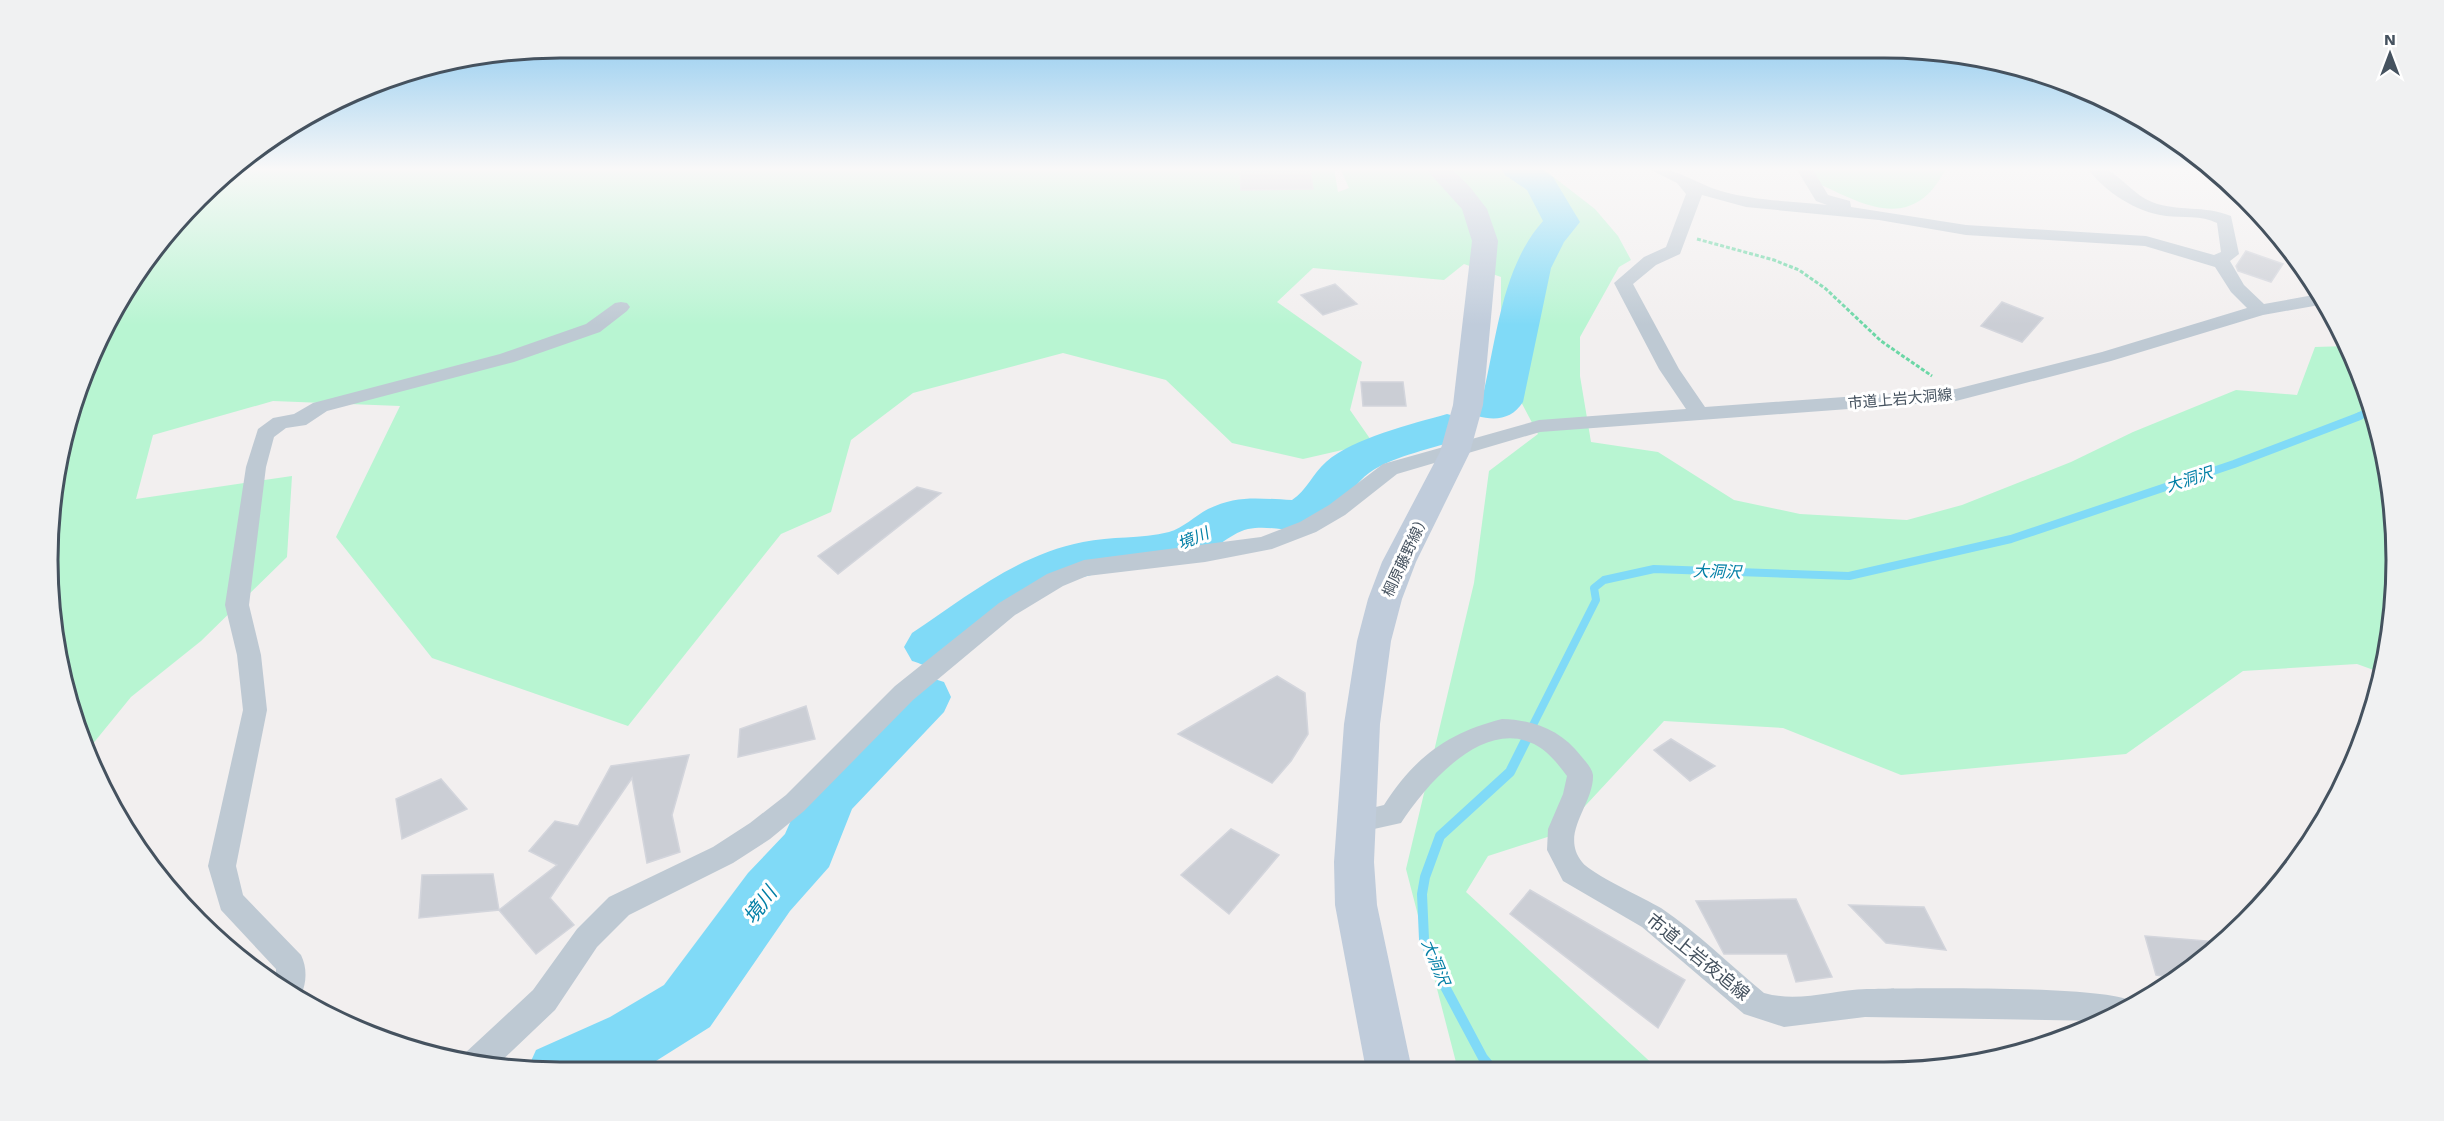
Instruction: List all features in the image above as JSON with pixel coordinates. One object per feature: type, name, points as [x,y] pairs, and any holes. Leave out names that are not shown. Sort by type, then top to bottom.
[{"type":"main road","name":"棡原藤野線）","points":[[1387,1062],[1356,905],[1356,822],[1362,724],[1379,620],[1400,562],[1455,452],[1468,405],[1485,241],[1482,220]]},
{"type":"street","points":[[1910,220],[1966,230],[2146,240],[2222,263],[2237,288],[2260,310]]},
{"type":"street","points":[[2217,261],[2230,254],[2225,220]]},
{"type":"street","points":[[1685,222],[1674,250],[1650,261],[1623,283],[1669,369],[1699,414]]},
{"type":"street","name":"市道上岩大洞線","points":[[484,1056],[544,1000],[587,938],[619,906],[723,855],[760,831],[795,802],[904,693],[1007,609],[1055,579],[1084,568],[1205,554],[1264,544],[1308,527],[1337,510],[1390,469],[1539,426],[1956,395],[2085,360],[2104,357],[2260,310],[2312,301]]},
{"type":"street","points":[[290,983],[291,964],[231,901],[222,866],[255,710],[249,654],[237,605],[256,467],[265,434],[280,423],[299,420],[320,407],[507,358],[593,328],[621,308]]},
{"type":"street","name":"市道上岩夜追線","points":[[1356,822],[1392,815],[1418,777],[1468,738],[1518,727],[1554,741],[1568,753],[1580,774],[1576,794],[1561,829],[1562,850],[1573,872],[1652,918],[1755,1004],[1784,1014],[1865,1003],[2084,1005],[2110,1009]]},
{"type":"path","points":[[1685,222],[1694,236],[1704,242],[1781,261],[1809,276],[1876,337],[1956,395]]},
{"type":"green space","points":[[192,220],[1605,220],[1618,236],[1631,260],[1619,267],[1580,337],[1580,376],[1591,442],[1658,452],[1734,500],[1800,514],[1907,520],[1962,505],[2071,462],[2133,432],[2236,390],[2297,395],[2315,347],[2338,346],[2359,399],[2368,431],[2376,463],[2384,528],[2386,560],[2384,593],[2373,670],[2357,664],[2243,671],[2126,754],[1901,775],[1783,728],[1664,721],[1560,833],[1488,856],[1466,892],[1650,1062],[1456,1062],[1406,869],[1474,583],[1489,471],[1538,434],[1501,364],[1501,277],[1464,264],[1444,280],[1313,268],[1277,302],[1362,362],[1350,410],[1373,443],[1303,459],[1232,443],[1166,380],[1063,353],[913,393],[851,440],[831,512],[781,534],[628,726],[432,658],[336,537],[400,406],[273,401],[153,435],[136,499],[292,476],[287,557],[201,641],[131,697],[93,743],[76,690],[63,626],[58,560],[63,495],[68,463],[85,399],[110,338],[143,282],[162,255]]},
{"type":"building","points":[[2246,251],[2283,264],[2271,282],[2238,271],[2236,266]]},
{"type":"building","points":[[1335,284],[1357,304],[1323,315],[1301,295]]},
{"type":"building","points":[[2002,302],[2043,318],[2022,342],[1981,326]]},
{"type":"building","points":[[1361,382],[1403,382],[1406,406],[1363,406]]},
{"type":"building","points":[[917,487],[941,493],[838,574],[818,556]]},
{"type":"building","points":[[1277,676],[1305,693],[1308,734],[1291,761],[1272,783],[1178,734]]},
{"type":"building","points":[[806,706],[815,739],[738,757],[740,729]]},
{"type":"building","points":[[1671,739],[1715,766],[1690,781],[1654,750]]},
{"type":"building","points":[[689,755],[672,815],[680,852],[647,863],[632,778],[550,898],[574,925],[536,954],[499,910],[557,865],[529,851],[555,821],[578,826],[611,766]]},
{"type":"building","points":[[441,779],[467,809],[402,839],[396,799]]},
{"type":"building","points":[[1231,829],[1279,855],[1229,914],[1181,875]]},
{"type":"building","points":[[493,874],[499,910],[419,918],[422,875]]},
{"type":"building","points":[[1530,890],[1685,980],[1658,1028],[1510,914]]},
{"type":"building","points":[[1796,899],[1832,977],[1796,982],[1787,954],[1724,954],[1696,901]]},
{"type":"building","points":[[1849,905],[1924,907],[1946,950],[1886,943]]},
{"type":"building","points":[[2145,936],[2210,941],[2164,976],[2156,975]]},
{"type":"waterway","name":"境川","points":[[1492,407],[1502,402],[1532,268],[1548,238],[1561,220]]},
{"type":"waterway","name":"大洞沢","points":[[2357,417],[2363,414]]},
{"type":"waterway","name":"大洞沢","points":[[1531,729],[1596,600],[1594,588],[1604,580],[1654,569],[1849,576],[2011,539],[2234,464],[2360,416]]},
{"type":"waterway","name":"境川","points":[[930,647],[1014,588],[1050,569],[1096,556],[1177,547],[1193,541],[1230,518],[1243,515],[1264,512],[1287,516],[1300,515],[1315,507],[1338,476],[1355,462],[1380,450],[1447,428]]},
{"type":"waterway","name":"境川","points":[[583,1062],[633,1039],[687,1006],[769,892],[808,849],[829,796],[925,697]]},
{"type":"waterway","name":"大洞沢","points":[[1486,1062],[1443,983],[1424,939],[1422,894],[1425,877],[1440,836],[1510,772],[1532,728]]}]
